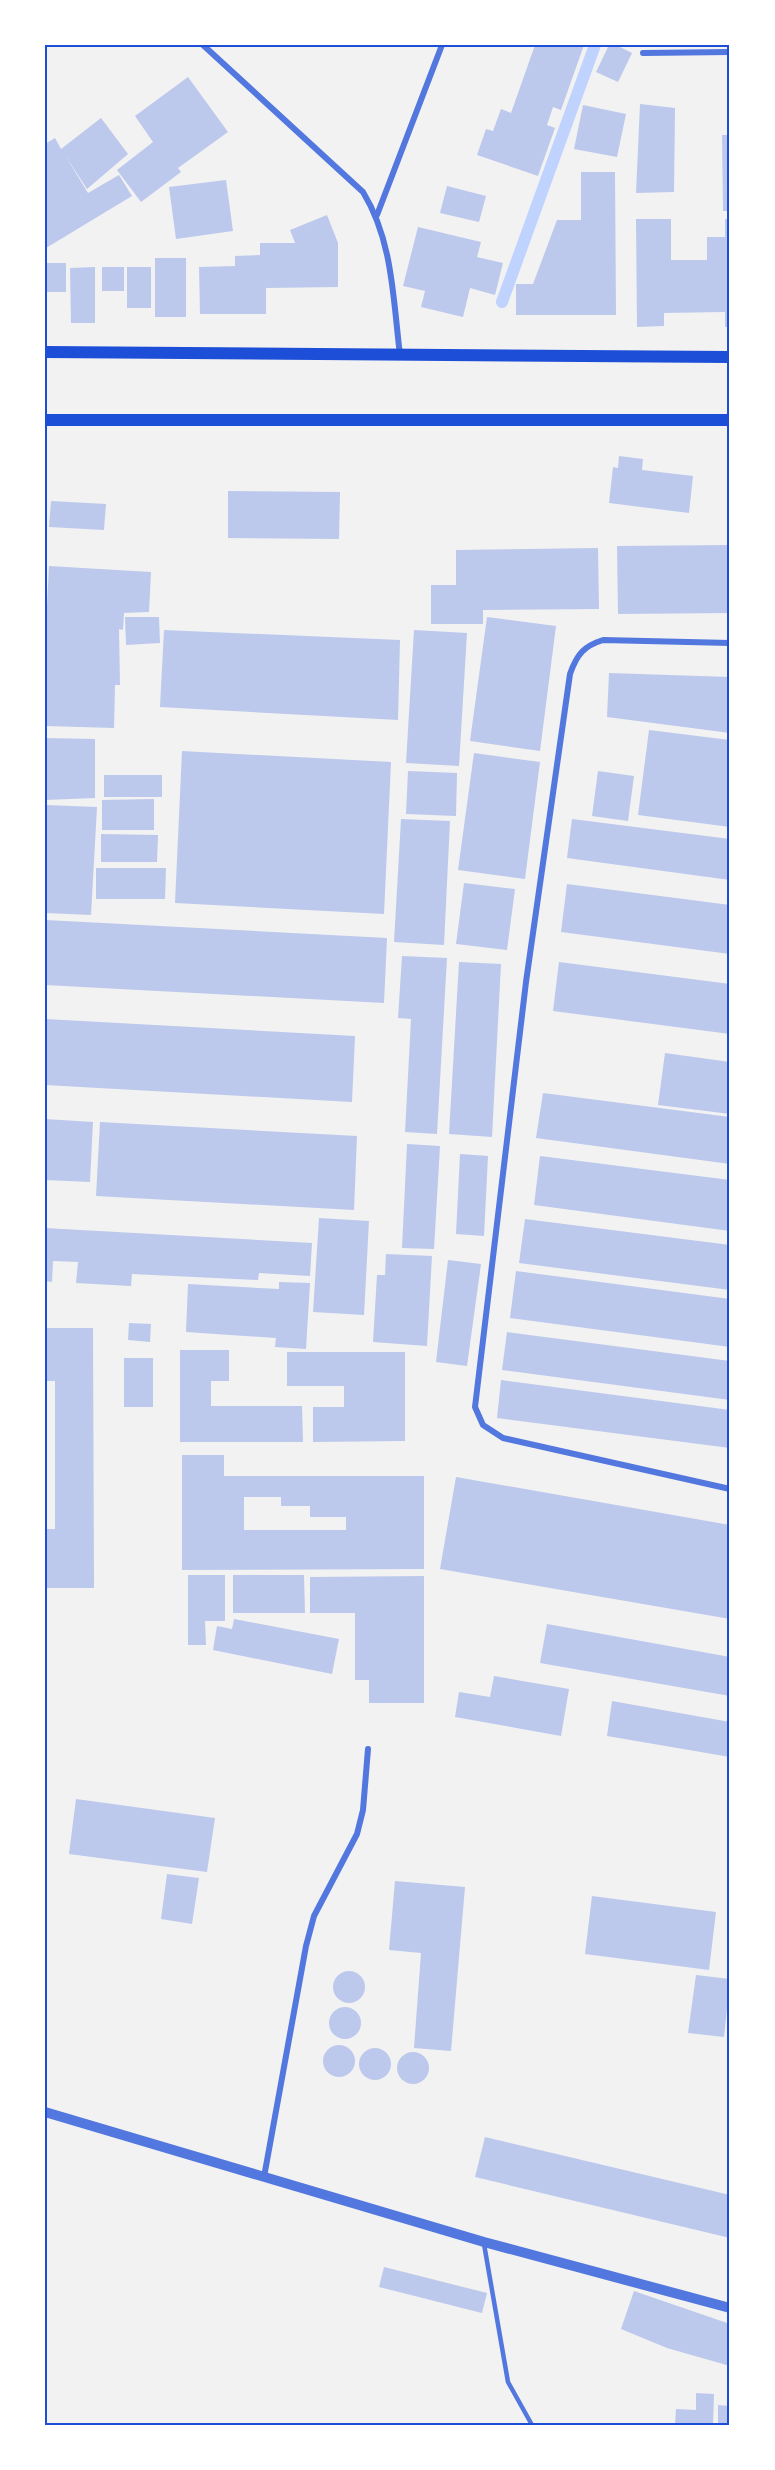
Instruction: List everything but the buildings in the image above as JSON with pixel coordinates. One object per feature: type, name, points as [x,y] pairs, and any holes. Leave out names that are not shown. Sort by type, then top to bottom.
[{"type":"main road","points":[[45,352],[730,357]]},
{"type":"main road","points":[[45,420],[730,420]]},
{"type":"street","points":[[203,45],[344,172],[363,192],[377,215],[386,247],[400,356]]},
{"type":"street","points":[[377,215],[442,45]]},
{"type":"street","points":[[643,53],[730,52]]},
{"type":"street","points":[[730,643],[603,640],[587,645],[576,657],[570,674],[526,982],[475,1407],[483,1425],[503,1438],[730,1489]]},
{"type":"street","points":[[264,2176],[306,1946],[314,1916],[357,1834],[363,1810],[368,1749]]},
{"type":"street","points":[[45,2112],[484,2242],[730,2308]]},
{"type":"lane","points":[[484,2242],[508,2382],[532,2425]]},
{"type":"waterway","points":[[502,302],[595,45]]}]
